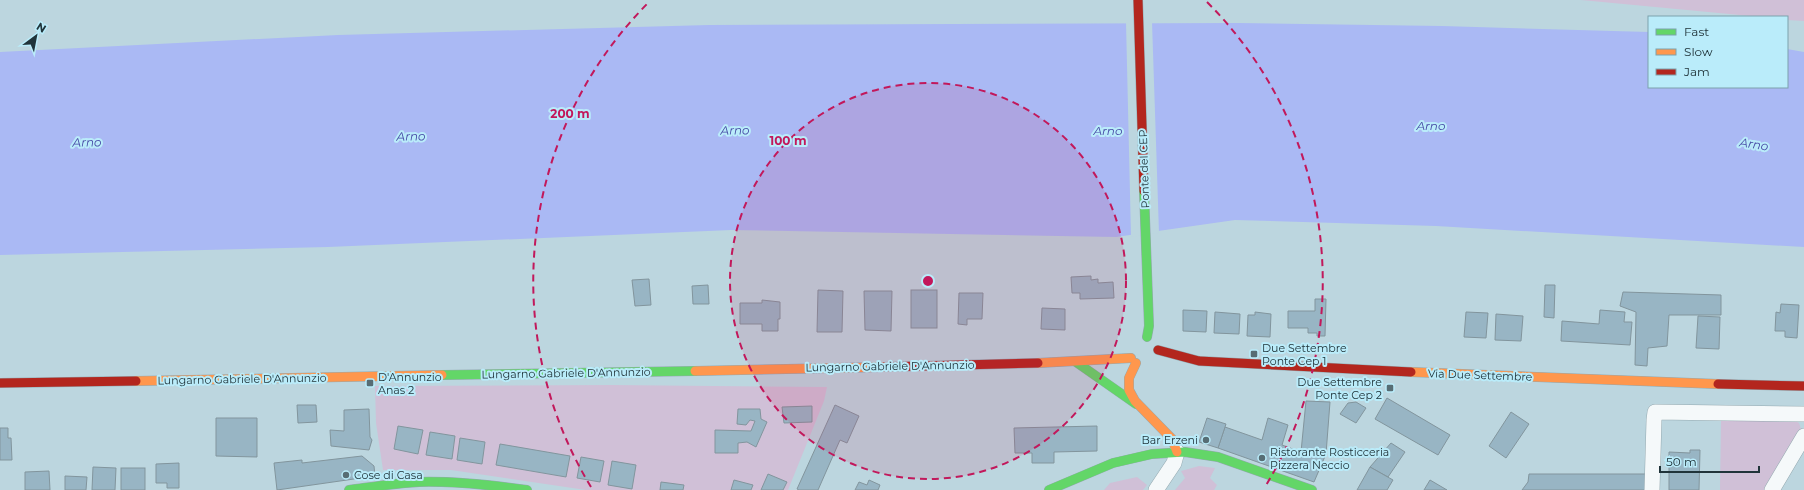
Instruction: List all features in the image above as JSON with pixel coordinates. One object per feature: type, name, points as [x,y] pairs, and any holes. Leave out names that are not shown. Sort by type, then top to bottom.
[{"type":"main road","name":"Ponte del CEP","points":[[1138,0],[1149,326],[1142,338],[1154,342],[1158,350]]},
{"type":"main road","points":[[1130,349],[1137,362],[1130,374],[1128,389],[1138,405]]},
{"type":"main road","points":[[1155,360],[1158,350]]},
{"type":"main road","name":"Via Due Settembre","points":[[1158,350],[1199,361],[1293,367],[1681,384],[1804,386]]},
{"type":"main road","points":[[1076,362],[1138,405],[1168,433],[1176,452]]},
{"type":"main road","name":"Lungarno Gabriele D'Annunzio","points":[[0,383],[1137,362]]},
{"type":"main road","points":[[1049,490],[1113,463],[1152,454],[1176,452],[1199,453],[1218,457],[1312,490]]},
{"type":"main road","points":[[349,490],[408,483],[434,482],[502,486],[527,490]]},
{"type":"street","points":[[1652,490],[1655,412],[1804,414]]},
{"type":"street","points":[[1772,490],[1804,436]]},
{"type":"street","points":[[1156,490],[1174,463],[1176,452]]},
{"type":"shaded area","points":[[1581,0],[1804,0],[1804,21],[1788,20],[1788,16],[1750,16]]},
{"type":"shaded area","points":[[612,385],[827,387],[824,401],[788,490],[586,490],[451,470],[383,470],[376,423],[375,386]]},
{"type":"shaded area","points":[[1792,419],[1799,423],[1801,429],[1765,490],[1720,490],[1721,420]]},
{"type":"shaded area","points":[[1199,466],[1215,468],[1210,478],[1217,485],[1214,490],[1175,490],[1185,478],[1181,471]]},
{"type":"shaded area","points":[[1137,477],[1147,485],[1143,490],[1104,490],[1110,483]]},
{"type":"water","name":"Arno","points":[[1238,23],[1442,26],[1648,32],[1648,88],[1788,88],[1788,49],[1804,52],[1804,247],[1436,226],[1235,220],[1116,237],[731,230],[328,247],[0,255],[0,52],[338,35],[709,25]]},
{"type":"pier","points":[[1126,22],[1152,22],[1159,233],[1131,237]]},
{"type":"building","points":[[1091,276],[1091,280],[1098,279],[1098,283],[1113,282],[1114,298],[1080,299],[1080,293],[1072,293],[1071,277]]},
{"type":"building","points":[[649,279],[651,305],[635,306],[632,280]]},
{"type":"building","points":[[708,285],[709,304],[693,304],[692,286]]},
{"type":"building","points":[[1545,285],[1555,285],[1554,318],[1544,317]]},
{"type":"building","points":[[818,290],[843,291],[842,332],[817,332]]},
{"type":"building","points":[[911,290],[937,290],[937,328],[911,328]]},
{"type":"building","points":[[864,291],[892,291],[891,331],[865,330]]},
{"type":"building","points":[[1623,292],[1721,295],[1721,315],[1669,315],[1667,346],[1648,348],[1647,366],[1635,365],[1636,312],[1620,306]]},
{"type":"building","points":[[959,293],[983,293],[982,319],[967,319],[967,325],[958,324]]},
{"type":"building","points":[[1315,299],[1326,299],[1325,336],[1317,336],[1317,333],[1308,333],[1308,328],[1288,328],[1288,311],[1315,311]]},
{"type":"building","points":[[762,300],[780,302],[778,331],[762,331],[762,324],[740,324],[740,303],[762,303]]},
{"type":"building","points":[[1781,304],[1799,305],[1797,338],[1785,337],[1785,331],[1775,331],[1776,312],[1780,313]]},
{"type":"building","points":[[1042,308],[1065,309],[1065,330],[1041,329]]},
{"type":"building","points":[[1183,310],[1207,311],[1206,332],[1183,331]]},
{"type":"building","points":[[1600,310],[1625,312],[1624,322],[1632,322],[1630,345],[1561,341],[1562,321],[1599,324]]},
{"type":"building","points":[[1215,312],[1240,314],[1239,334],[1214,333]]},
{"type":"building","points":[[1255,312],[1271,314],[1270,337],[1247,336],[1248,315],[1255,315]]},
{"type":"building","points":[[1466,312],[1488,313],[1486,338],[1464,337]]},
{"type":"building","points":[[1496,314],[1523,316],[1521,341],[1495,340]]},
{"type":"building","points":[[1698,316],[1720,317],[1719,349],[1696,348]]},
{"type":"building","points":[[1387,398],[1450,435],[1438,455],[1375,419]]},
{"type":"building","points":[[1306,401],[1330,402],[1326,454],[1314,482],[1218,448],[1225,427],[1262,440],[1268,418],[1288,425],[1282,445],[1301,452]]},
{"type":"building","points":[[1356,402],[1366,408],[1356,423],[1340,414],[1348,403]]},
{"type":"building","points":[[297,405],[316,405],[317,422],[298,423]]},
{"type":"building","points":[[835,405],[859,416],[847,443],[840,440],[818,490],[799,490],[797,489]]},
{"type":"building","points":[[812,406],[812,422],[784,423],[782,407]]},
{"type":"building","points":[[369,409],[370,437],[372,440],[369,450],[331,446],[330,430],[344,431],[344,410]]},
{"type":"building","points":[[738,409],[760,409],[761,419],[767,422],[756,447],[747,442],[738,443],[738,453],[715,453],[715,430],[751,431],[755,421],[750,420],[746,425],[737,424]]},
{"type":"building","points":[[1511,412],[1529,424],[1506,458],[1489,446]]},
{"type":"building","points":[[216,418],[257,418],[257,457],[216,456]]},
{"type":"building","points":[[1207,418],[1226,424],[1218,448],[1199,442]]},
{"type":"building","points":[[398,426],[423,430],[418,454],[394,449]]},
{"type":"building","points":[[1097,426],[1097,451],[1054,452],[1054,463],[1032,463],[1032,453],[1015,453],[1014,428]]},
{"type":"building","points":[[0,428],[8,428],[8,438],[11,438],[12,460],[0,460]]},
{"type":"building","points":[[430,432],[455,436],[452,459],[426,455]]},
{"type":"building","points":[[460,438],[485,442],[482,464],[457,460]]},
{"type":"building","points":[[1391,443],[1405,452],[1388,477],[1370,467]]},
{"type":"building","points":[[500,444],[570,456],[566,477],[496,465]]},
{"type":"building","points":[[1690,450],[1700,450],[1699,490],[1669,490],[1669,452],[1690,453]]},
{"type":"building","points":[[362,456],[374,466],[375,476],[277,490],[274,463],[302,460],[302,463]]},
{"type":"building","points":[[581,457],[604,461],[600,482],[577,478]]},
{"type":"building","points":[[612,461],[636,465],[632,489],[608,485]]},
{"type":"building","points":[[179,463],[179,488],[167,488],[167,483],[156,483],[156,464]]},
{"type":"building","points":[[93,467],[116,468],[115,490],[92,490]]},
{"type":"building","points":[[1370,467],[1393,480],[1387,490],[1357,490]]},
{"type":"building","points":[[121,468],[145,468],[145,490],[121,490]]},
{"type":"building","points":[[49,471],[50,490],[25,490],[25,472]]},
{"type":"building","points":[[768,474],[787,482],[783,490],[761,490]]},
{"type":"building","points":[[1529,474],[1647,474],[1645,490],[1522,490],[1528,482]]},
{"type":"building","points":[[65,476],[87,477],[86,490],[65,490]]},
{"type":"building","points":[[734,480],[753,485],[751,490],[731,490]]},
{"type":"building","points":[[869,480],[880,485],[878,490],[855,490],[859,482],[867,485]]},
{"type":"building","points":[[1430,480],[1447,490],[1424,490]]},
{"type":"building","points":[[661,482],[684,485],[683,490],[660,490]]},
{"type":"traffic: fast","points":[[1144,191],[1149,326],[1147,337]]},
{"type":"traffic: fast","points":[[1076,362],[1136,404]]},
{"type":"traffic: fast","points":[[442,375],[695,371]]},
{"type":"traffic: fast","points":[[1049,490],[1113,463],[1152,454],[1185,452],[1218,457],[1312,490]]},
{"type":"traffic: fast","points":[[349,490],[419,482],[446,482],[500,486],[527,490]]},
{"type":"traffic: slow","points":[[1038,363],[1131,358]]},
{"type":"traffic: slow","points":[[1136,363],[1129,378],[1129,390],[1135,401],[1172,439],[1177,452]]},
{"type":"traffic: slow","points":[[695,371],[883,367]]},
{"type":"traffic: slow","points":[[1411,372],[1718,384]]},
{"type":"traffic: slow","points":[[136,381],[442,375]]},
{"type":"traffic: jam","points":[[1138,0],[1144,191]]},
{"type":"traffic: jam","points":[[1158,350],[1199,361],[1411,372]]},
{"type":"traffic: jam","points":[[883,367],[1038,363]]},
{"type":"traffic: jam","points":[[0,383],[136,381]]},
{"type":"traffic: jam","points":[[1718,384],[1804,386]]},
{"type":"place","name":"Due Settembre Ponte Cep 1","points":[[1254,354]]},
{"type":"place","name":"D'Annunzio Anas 2","points":[[370,383]]},
{"type":"place","name":"Due Settembre Ponte Cep 2","points":[[1390,388]]},
{"type":"place","name":"Bar Erzeni","points":[[1206,440]]},
{"type":"place","name":"Ristorante Rosticceria Pizzera Neccio","points":[[1262,458]]},
{"type":"place","name":"Cose di Casa","points":[[346,475]]}]
